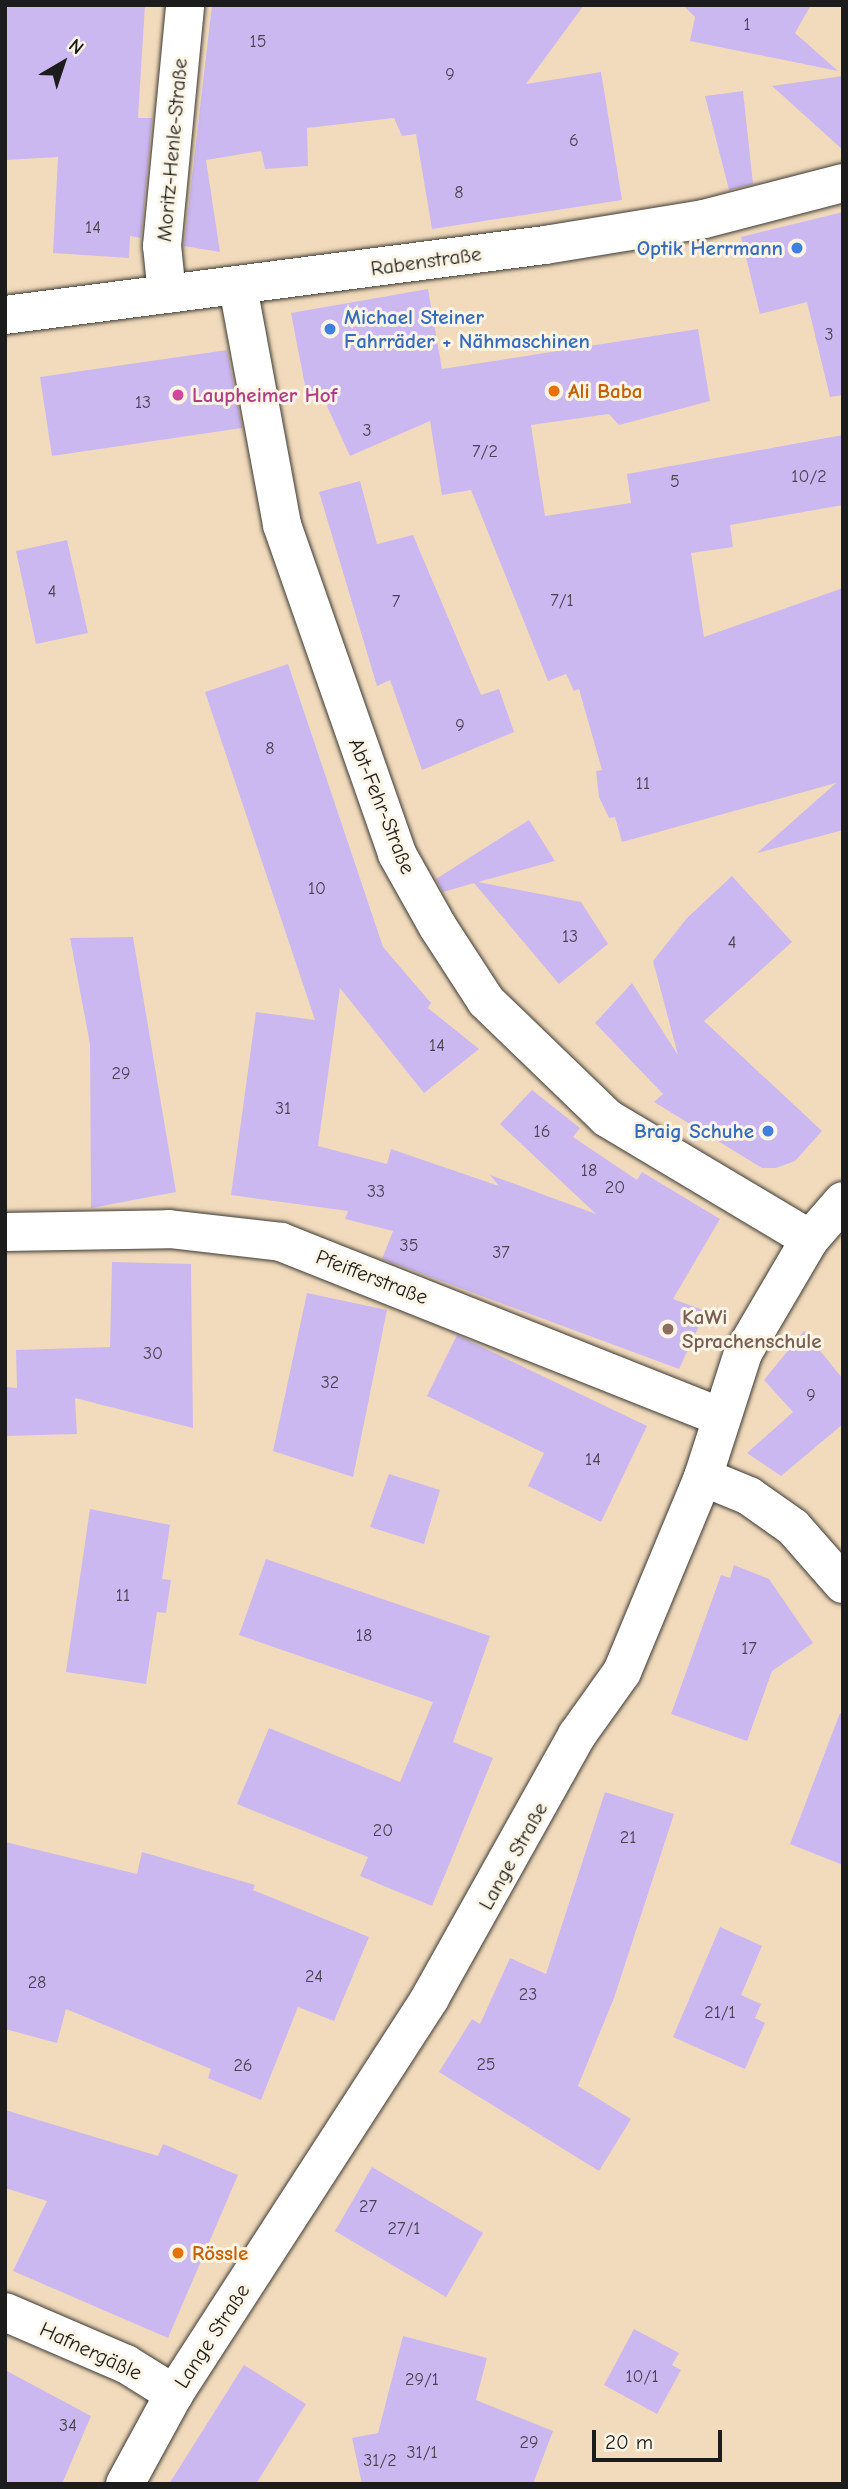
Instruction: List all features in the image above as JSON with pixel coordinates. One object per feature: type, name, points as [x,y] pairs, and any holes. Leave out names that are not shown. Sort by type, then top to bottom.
[{"type":"street","name":"Moritz-Henle-Straße","points":[[167,294],[162,246],[185,5]]},
{"type":"street","name":"Rabenstraße","points":[[5,315],[238,287],[705,219],[843,183]]},
{"type":"street","name":"Abt-Fehr-Straße","points":[[238,287],[282,525],[397,854],[438,927],[486,1001],[607,1118],[810,1238]]},
{"type":"street","name":"Lange Straße","points":[[125,2484],[174,2394],[430,1998],[577,1735],[622,1672],[704,1477],[719,1416],[743,1353],[810,1238],[843,1200]]},
{"type":"street","name":"Pfeifferstraße","points":[[5,1232],[169,1229],[281,1242],[719,1416]]},
{"type":"street","points":[[704,1477],[749,1496],[793,1527],[843,1584]]},
{"type":"street","name":"Hafnergäßle","points":[[5,2312],[126,2364],[174,2394]]},
{"type":"building","points":[[5,5],[145,5],[138,118],[152,118],[141,238],[130,236],[129,258],[53,253],[58,157],[5,160]]},
{"type":"building","points":[[212,5],[584,5],[526,84],[601,72],[622,200],[432,229],[416,134],[402,136],[394,118],[307,128],[308,166],[265,169],[261,151],[206,160],[220,252],[184,246]]},
{"type":"building","points":[[683,5],[811,5],[795,33],[838,71],[690,41],[695,17]]},
{"type":"building","points":[[843,76],[843,150],[772,86]]},
{"type":"building","points":[[743,91],[753,184],[729,190],[705,96]]},
{"type":"building","points":[[843,212],[843,395],[830,397],[807,302],[760,314],[741,237]]},
{"type":"building","points":[[428,289],[442,369],[698,329],[710,401],[619,425],[609,414],[531,425],[545,516],[631,503],[627,474],[843,435],[843,505],[730,525],[733,547],[691,553],[704,637],[843,588],[843,830],[757,853],[836,783],[622,842],[615,817],[609,818],[599,797],[596,771],[602,770],[579,689],[574,691],[566,674],[548,681],[471,490],[442,495],[430,421],[350,456],[321,393],[307,396],[291,313]]},
{"type":"building","points":[[227,350],[242,428],[52,456],[40,377]]},
{"type":"building","points":[[360,481],[377,544],[413,535],[481,695],[499,689],[514,732],[422,770],[390,680],[377,686],[319,492]]},
{"type":"building","points":[[67,540],[88,633],[36,644],[16,551]]},
{"type":"building","points":[[288,664],[383,947],[431,1003],[428,1008],[479,1049],[424,1093],[340,988],[318,1146],[387,1164],[391,1149],[499,1186],[490,1175],[596,1214],[500,1124],[532,1090],[580,1128],[573,1137],[637,1180],[642,1172],[720,1219],[673,1299],[706,1311],[679,1369],[382,1259],[393,1231],[345,1219],[348,1211],[231,1195],[256,1012],[315,1020],[205,692]]},
{"type":"building","points":[[529,820],[555,861],[478,882],[581,902],[608,944],[559,984],[474,883],[443,892],[436,879]]},
{"type":"building","points":[[732,876],[792,942],[704,1021],[822,1131],[795,1161],[776,1168],[762,1168],[654,1102],[663,1094],[595,1023],[632,983],[678,1055],[653,961],[687,918]]},
{"type":"building","points":[[133,937],[176,1192],[91,1208],[90,1044],[70,938]]},
{"type":"building","points":[[112,1262],[191,1264],[193,1428],[75,1398],[77,1434],[5,1436],[5,1387],[17,1388],[16,1350],[110,1347]]},
{"type":"building","points":[[307,1293],[387,1310],[353,1477],[273,1451]]},
{"type":"building","points":[[804,1331],[843,1379],[843,1424],[781,1476],[747,1453],[793,1412],[764,1380]]},
{"type":"building","points":[[457,1335],[647,1426],[601,1522],[528,1486],[544,1453],[427,1396]]},
{"type":"building","points":[[389,1474],[440,1490],[424,1544],[370,1527]]},
{"type":"building","points":[[90,1509],[170,1525],[162,1579],[171,1580],[166,1613],[157,1612],[146,1684],[66,1672]]},
{"type":"building","points":[[266,1559],[490,1636],[453,1742],[493,1758],[432,1906],[360,1876],[368,1857],[237,1804],[269,1728],[400,1782],[433,1702],[239,1635]]},
{"type":"building","points":[[734,1565],[769,1579],[813,1643],[772,1671],[747,1741],[671,1714],[721,1575],[730,1578]]},
{"type":"building","points":[[840,1713],[843,1713],[843,1865],[790,1844]]},
{"type":"building","points":[[605,1792],[674,1814],[614,1998],[578,2086],[631,2119],[599,2171],[439,2072],[472,2019],[480,2024],[510,1958],[546,1974]]},
{"type":"building","points":[[5,1842],[137,1874],[142,1852],[255,1885],[253,1890],[369,1937],[334,2021],[298,2007],[261,2100],[208,2078],[211,2069],[66,2009],[57,2043],[5,2029]]},
{"type":"building","points":[[720,1927],[762,1946],[741,1995],[761,2004],[755,2018],[765,2023],[745,2069],[673,2037]]},
{"type":"building","points":[[5,2110],[158,2156],[163,2144],[238,2175],[168,2338],[13,2271],[47,2201],[5,2188]]},
{"type":"building","points":[[372,2167],[483,2233],[446,2297],[335,2231]]},
{"type":"building","points":[[634,2329],[679,2353],[672,2365],[681,2370],[657,2414],[604,2385]]},
{"type":"building","points":[[403,2336],[487,2358],[476,2400],[553,2431],[533,2484],[362,2484],[352,2438],[378,2433]]},
{"type":"building","points":[[244,2365],[306,2404],[256,2484],[169,2484]]},
{"type":"building","points":[[5,2370],[91,2416],[62,2484],[5,2484]]},
{"type":"place","name":"Optik Herrmann","points":[[797,248]]},
{"type":"place","name":"Michael Steiner Fahrräder + Nähmaschinen","points":[[330,329]]},
{"type":"place","name":"Ali Baba","points":[[554,391]]},
{"type":"place","name":"Laupheimer Hof","points":[[178,395]]},
{"type":"place","name":"Braig Schuhe","points":[[768,1131]]},
{"type":"place","name":"KaWi Sprachenschule","points":[[668,1329]]},
{"type":"place","name":"Rössle","points":[[178,2253]]}]
